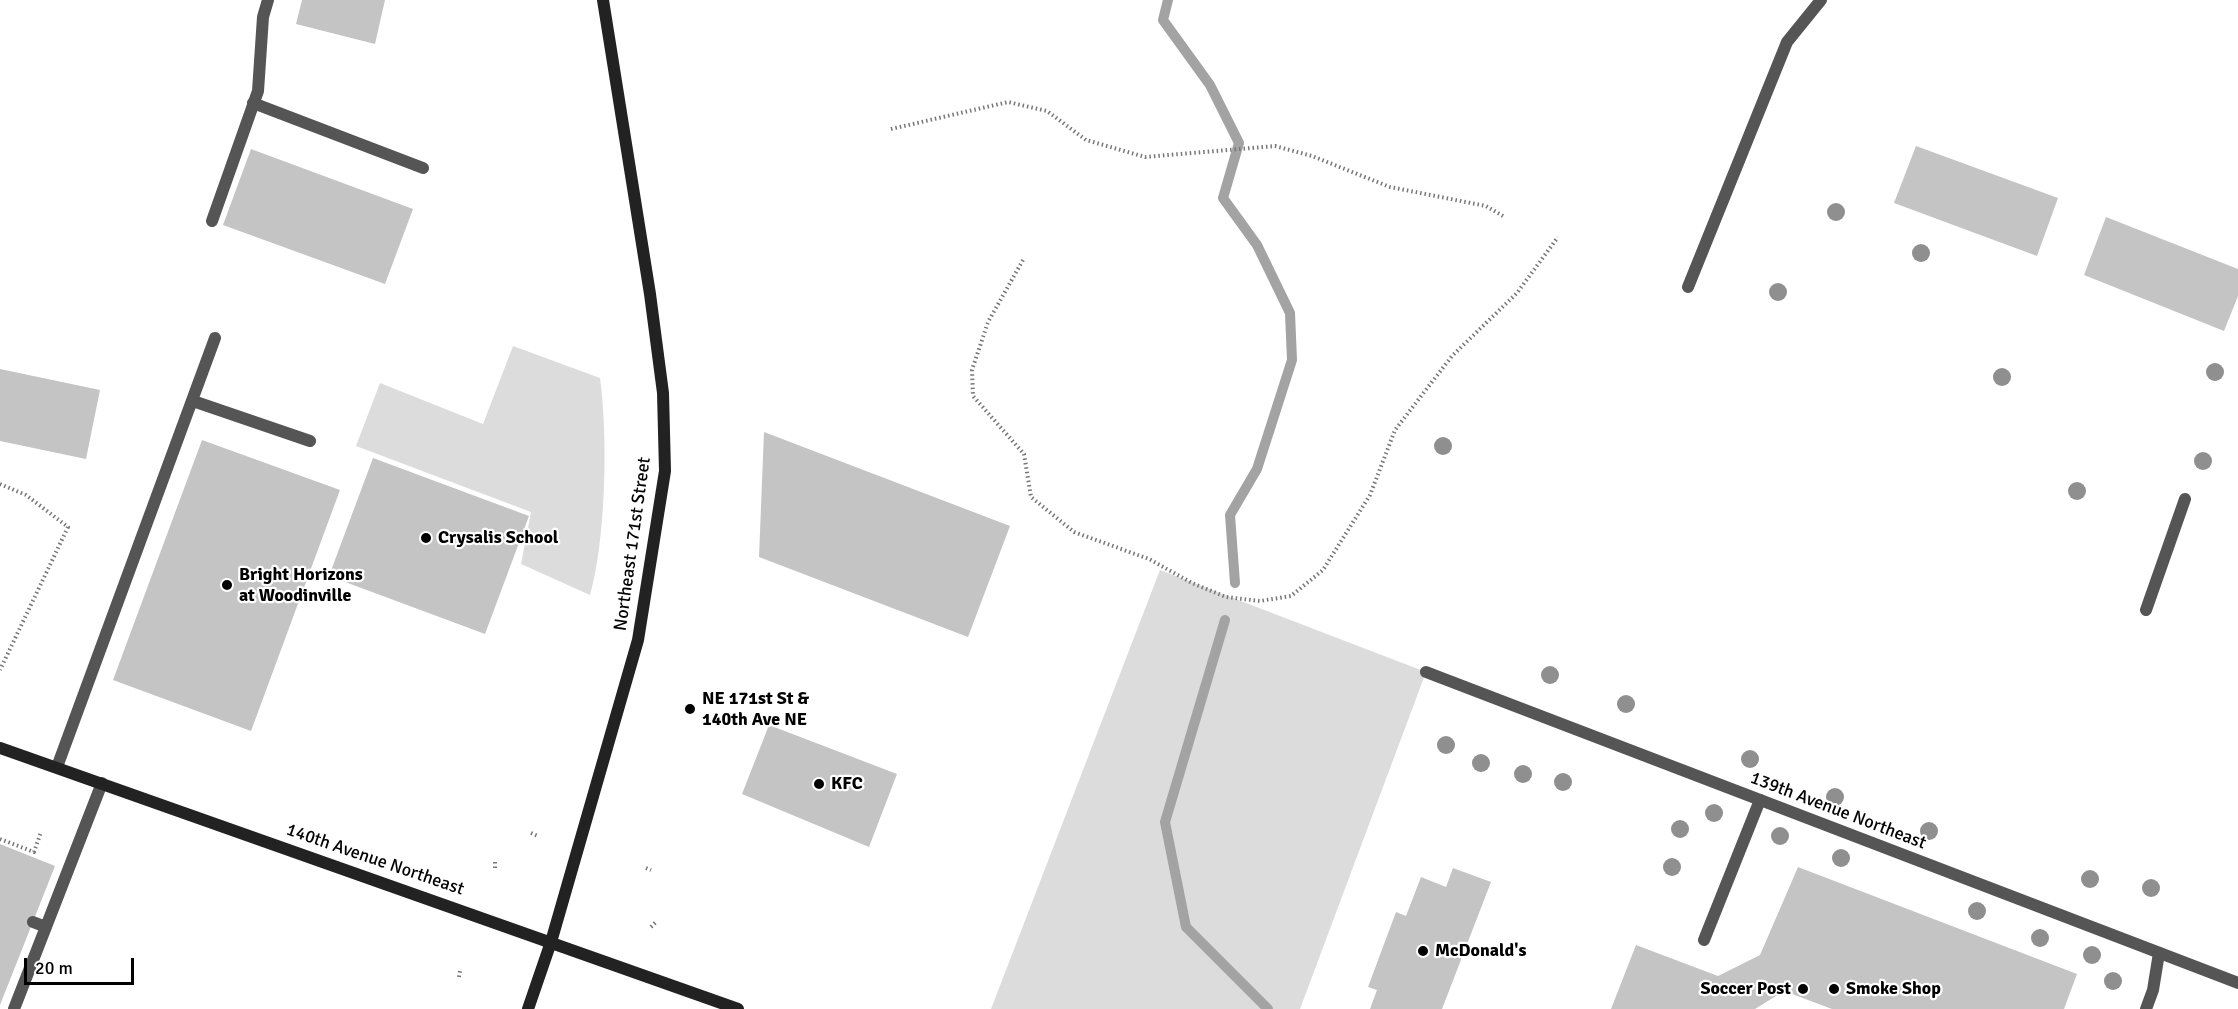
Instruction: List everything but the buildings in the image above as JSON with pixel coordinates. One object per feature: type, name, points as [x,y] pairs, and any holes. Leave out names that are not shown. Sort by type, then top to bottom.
[{"type":"main road","name":"Northeast 171st Street","points":[[528,1009],[551,942],[638,640],[665,471],[663,393],[650,294],[603,0]]},
{"type":"main road","name":"140th Avenue Northeast","points":[[0,747],[738,1009]]},
{"type":"street","points":[[212,222],[258,91],[263,17],[268,0]]},
{"type":"street","points":[[1688,287],[1788,42],[1821,0]]},
{"type":"street","points":[[253,103],[423,168]]},
{"type":"street","points":[[57,767],[215,338]]},
{"type":"street","points":[[193,401],[310,441]]},
{"type":"street","points":[[2146,610],[2185,499]]},
{"type":"street","name":"139th Avenue Northeast","points":[[1425,672],[2238,983]]},
{"type":"street","points":[[14,1009],[102,783]]},
{"type":"street","points":[[1704,940],[1760,800]]},
{"type":"street","points":[[33,922],[46,927]]},
{"type":"street","points":[[2146,1009],[2153,990],[2159,953]]},
{"type":"path","points":[[891,129],[1008,102],[1047,111],[1086,140],[1145,157],[1275,146],[1312,156],[1390,187],[1486,206],[1503,216]]},
{"type":"path","points":[[1023,260],[988,322],[972,370],[972,379],[973,396],[1024,454],[1031,497],[1074,531],[1149,559],[1192,584],[1226,597],[1260,601],[1291,597],[1323,570],[1370,495],[1395,430],[1452,356],[1517,293],[1558,237]]},
{"type":"path","points":[[0,484],[26,495],[68,527],[0,670]]},
{"type":"path","points":[[0,839],[34,852],[40,832]]},
{"type":"path","points":[[531,833],[538,836]]},
{"type":"path","points":[[495,861],[495,868]]},
{"type":"path","points":[[651,927],[657,921]]},
{"type":"path","points":[[459,977],[460,971]]},
{"type":"shaded area","points":[[513,346],[600,378],[604,428],[604,487],[599,546],[590,595],[521,564],[531,512],[356,446],[380,383],[483,424]]},
{"type":"shaded area","points":[[1160,570],[1426,672],[1300,1009],[991,1009]]},
{"type":"waterway","points":[[1168,0],[1163,20],[1210,85],[1239,143],[1223,198],[1257,245],[1290,313],[1292,360],[1257,469],[1230,515],[1235,583]]},
{"type":"waterway","points":[[1225,620],[1165,822],[1186,927],[1268,1009]]},
{"type":"place","name":"Crysalis School","points":[[426,538]]},
{"type":"place","name":"Bright Horizons at Woodinville","points":[[227,585]]},
{"type":"place","name":"NE 171st St & 140th Ave NE","points":[[690,709]]},
{"type":"place","name":"KFC","points":[[819,784]]},
{"type":"place","name":"McDonald's","points":[[1423,951]]},
{"type":"place","name":"Soccer Post","points":[[1803,989]]},
{"type":"place","name":"Smoke Shop","points":[[1834,989]]}]
